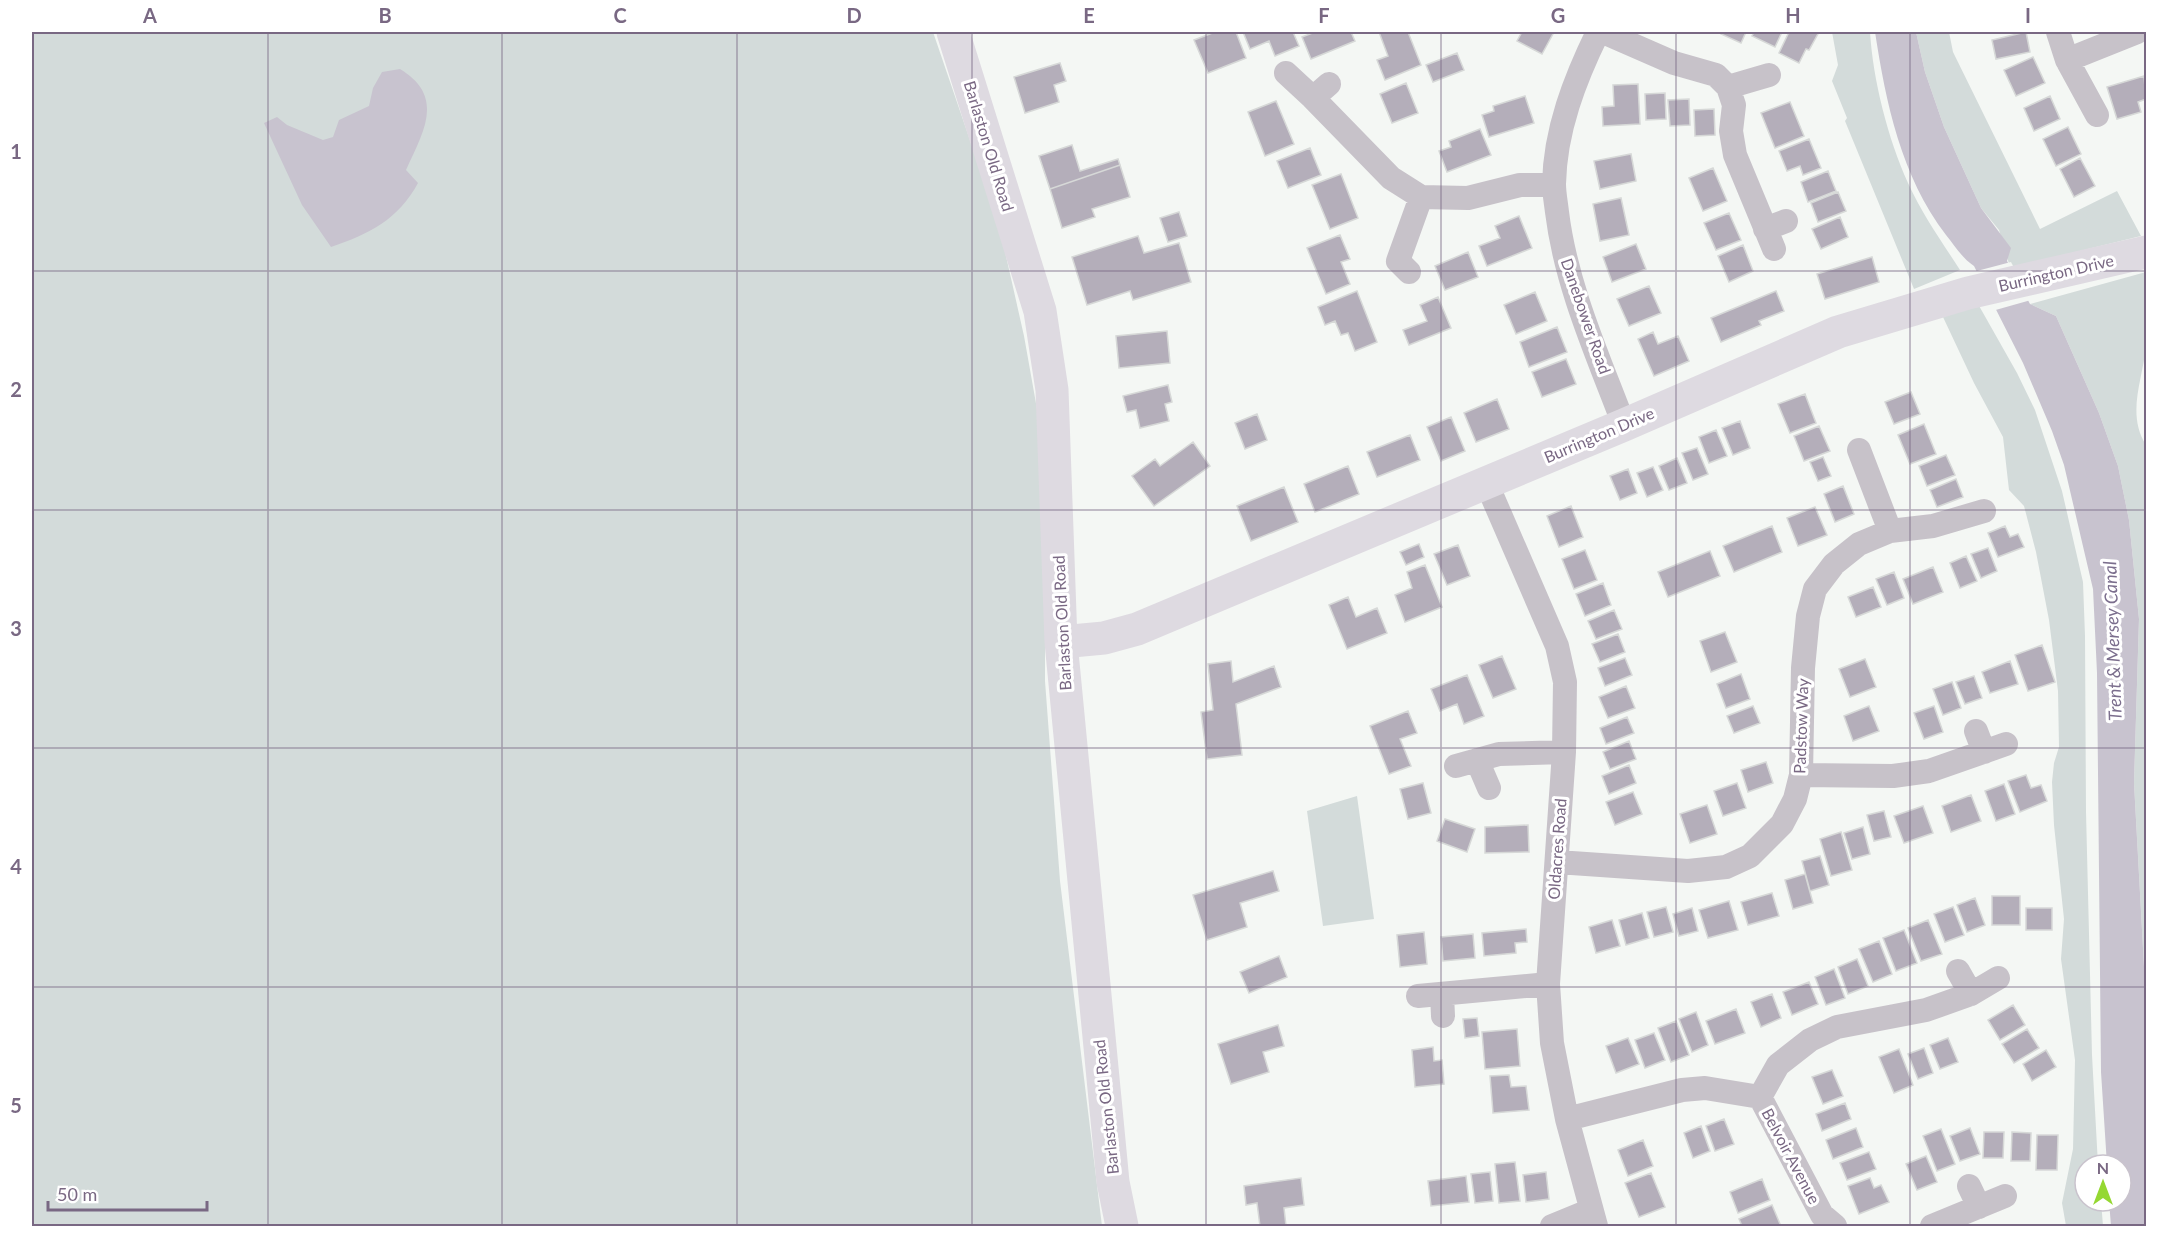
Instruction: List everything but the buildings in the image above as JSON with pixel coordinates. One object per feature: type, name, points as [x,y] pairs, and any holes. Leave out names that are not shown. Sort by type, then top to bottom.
[{"type":"street","name":"Barlaston Old Road","points":[[953,32],[1040,311],[1052,390],[1061,642],[1113,1182],[1122,1227]]},
{"type":"street","name":"Danebower Road","points":[[1599,32],[1579,71],[1565,114],[1558,145],[1554,185],[1560,233],[1569,275],[1624,425]]},
{"type":"street","points":[[1603,32],[1674,63],[1716,75],[1728,87],[1734,105],[1731,131],[1735,155],[1775,233]]},
{"type":"street","points":[[2058,32],[2067,60],[2097,115]]},
{"type":"street","points":[[2067,60],[2137,32]]},
{"type":"street","points":[[1286,74],[1321,91],[1390,178],[1421,197],[1468,198],[1520,185],[1554,185]]},
{"type":"street","points":[[1728,87],[1768,75]]},
{"type":"street","points":[[1396,268],[1421,197]]},
{"type":"street","name":"Burrington Drive","points":[[1061,642],[1104,638],[1137,629],[1624,425],[1838,332],[1968,293],[2146,252]]},
{"type":"street","points":[[1859,450],[1890,531]]},
{"type":"street","name":"Oldacres Road","points":[[1486,482],[1557,646],[1565,682],[1564,752],[1548,984],[1552,1043],[1567,1119],[1594,1219]]},
{"type":"street","name":"Padstow Way","points":[[1557,862],[1688,871],[1725,867],[1750,856],[1782,824],[1795,799],[1800,775],[1803,668],[1808,615],[1815,589],[1834,564],[1859,544],[1890,531],[1933,526],[1984,511]]},
{"type":"street","points":[[1800,775],[1893,776],[1929,771],[1980,741],[2006,744]]},
{"type":"street","points":[[1489,788],[1466,763],[1499,754],[1564,752]]},
{"type":"street","points":[[1958,971],[1971,994]]},
{"type":"street","points":[[1760,1097],[1778,1065],[1810,1040],[1837,1027],[1926,1010],[1971,994],[1998,978]]},
{"type":"street","points":[[1418,996],[1443,1005],[1548,984]]},
{"type":"street","name":"Belvoir Avenue","points":[[1567,1119],[1682,1090],[1706,1088],[1760,1097],[1822,1215],[1834,1227]]},
{"type":"street","points":[[1932,1227],[1974,1196],[2005,1196]]},
{"type":"street","points":[[1552,1227],[1594,1219]]},
{"type":"shaded area","points":[[32,32],[933,32],[999,225],[1024,336],[1037,409],[1045,569],[1045,681],[1060,881],[1102,1226],[32,1226]]},
{"type":"shaded area","points":[[1832,32],[1870,32],[1878,89],[1888,129],[1901,166],[1932,228],[1960,270],[1914,289],[1845,121],[1847,118],[1832,81],[1838,65]]},
{"type":"shaded area","points":[[1916,32],[1949,32],[1953,52],[2040,229],[2117,191],[2141,236],[2010,267],[1999,230],[1981,208],[1944,127],[1925,72]]},
{"type":"shaded area","points":[[2146,272],[2147,337],[2136,409],[2140,433],[2146,445],[2146,1003],[2134,783],[2139,619],[2129,520],[2118,466],[2099,413],[2056,316],[2030,304]]},
{"type":"shaded area","points":[[1978,304],[2017,373],[2035,410],[2062,491],[2083,582],[2092,1055],[2097,1153],[2073,1153],[2073,1213],[2102,1213],[2103,1226],[2066,1226],[2062,1203],[2073,1149],[2075,1060],[2061,959],[2064,919],[2052,782],[2059,747],[2058,691],[2049,620],[2036,552],[2024,506],[2009,490],[2003,437],[1943,317]]},
{"type":"shaded area","points":[[1357,796],[1374,919],[1323,926],[1307,811]]},
{"type":"water","name":"Trent & Mersey Canal","points":[[1875,32],[1916,32],[1925,72],[1944,127],[1981,208],[2011,248],[2007,261],[2030,304],[2056,316],[2099,413],[2118,466],[2129,520],[2139,619],[2134,783],[2146,1003],[2146,1226],[2111,1226],[2110,1213],[2133,1213],[2133,1153],[2106,1153],[2101,1072],[2097,673],[2093,589],[2064,465],[2052,431],[2023,363],[1974,266],[1962,256],[1946,235],[1917,188],[1898,138],[1884,85]]},
{"type":"water","points":[[400,69],[423,91],[427,103],[424,129],[406,170],[418,183],[392,216],[370,231],[331,247],[302,205],[264,123],[277,117],[287,125],[323,140],[333,137],[339,120],[369,106],[373,88],[382,72]]},
{"type":"pier","points":[[2011,262],[2031,300],[1992,311],[1973,272]]}]
